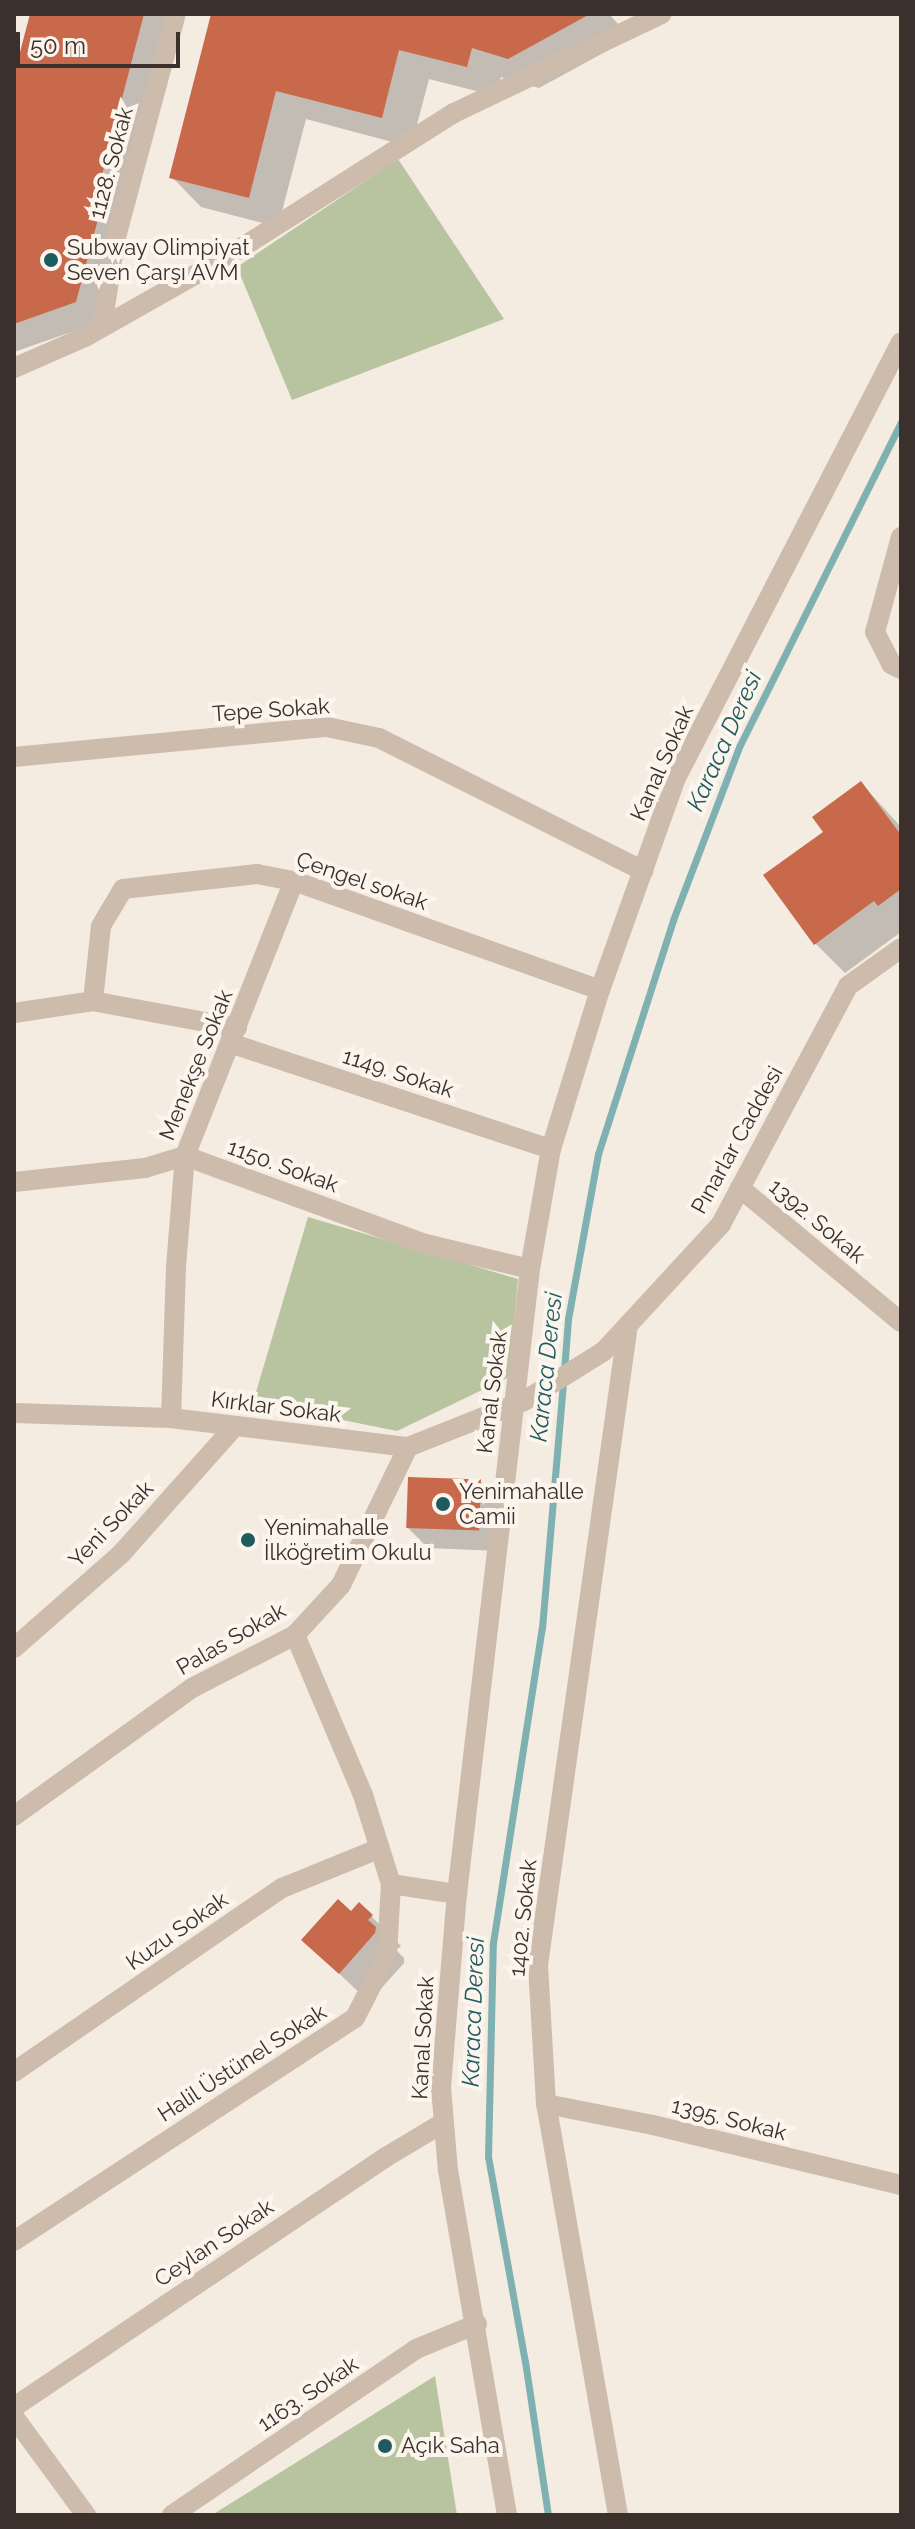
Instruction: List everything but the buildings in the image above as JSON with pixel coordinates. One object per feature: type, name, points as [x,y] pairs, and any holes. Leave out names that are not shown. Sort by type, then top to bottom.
[{"type":"street","name":"1128. Sokak","points":[[102,327],[115,241],[176,14]]},
{"type":"street","points":[[14,368],[102,327],[230,255],[454,113],[662,14]]},
{"type":"street","name":"Kanal Sokak","points":[[507,2515],[477,2324],[448,2171],[441,2087],[457,1894],[519,1402],[530,1269],[551,1149],[600,990],[676,778],[901,343]]},
{"type":"street","points":[[901,537],[875,632],[891,664],[901,669]]},
{"type":"street","name":"Tepe Sokak","points":[[14,757],[327,727],[379,738],[643,871]]},
{"type":"street","name":"Çengel sokak","points":[[93,1001],[101,926],[123,889],[257,874],[294,881],[600,990]]},
{"type":"street","name":"Menekşe Sokak","points":[[171,1418],[176,1267],[185,1156],[294,881]]},
{"type":"street","name":"Pınarlar Caddesi","points":[[519,1402],[604,1351],[721,1224],[848,986],[901,948]]},
{"type":"street","points":[[14,1013],[93,1001],[233,1036]]},
{"type":"street","name":"1149. Sokak","points":[[233,1036],[551,1149]]},
{"type":"street","points":[[14,1182],[145,1168],[185,1156]]},
{"type":"street","name":"1150. Sokak","points":[[185,1156],[426,1244],[530,1269]]},
{"type":"street","name":"1392. Sokak","points":[[740,1188],[901,1322]]},
{"type":"street","name":"1402. Sokak","points":[[618,2515],[546,2104],[538,1965],[628,1325]]},
{"type":"street","name":"Kırklar Sokak","points":[[14,1413],[171,1418],[408,1447],[519,1402]]},
{"type":"street","name":"Yeni Sokak","points":[[14,1648],[121,1554],[235,1426]]},
{"type":"street","name":"Palas Sokak","points":[[14,1816],[192,1688],[295,1635],[341,1585],[408,1447]]},
{"type":"street","name":"Halil Üstünel Sokak","points":[[14,2241],[355,2018],[387,1955],[391,1884],[363,1795],[295,1635]]},
{"type":"street","name":"Kuzu Sokak","points":[[14,2072],[282,1888],[378,1849]]},
{"type":"street","points":[[391,1884],[457,1894]]},
{"type":"street","name":"1395. Sokak","points":[[546,2104],[653,2125],[901,2185]]},
{"type":"street","name":"Ceylan Sokak","points":[[14,2407],[372,2166],[443,2123]]},
{"type":"street","name":"1163. Sokak","points":[[172,2515],[416,2349],[477,2324]]},
{"type":"street","points":[[14,2417],[86,2515]]},
{"type":"green space","points":[[398,159],[504,319],[292,400],[237,267]]},
{"type":"green space","points":[[308,1217],[518,1279],[509,1377],[397,1431],[253,1402]]},
{"type":"green space","name":"Açık Saha","points":[[435,2376],[457,2515],[212,2515]]},
{"type":"waterway","name":"Karaca Deresi","points":[[564,1371],[568,1319],[598,1154],[673,920],[740,745],[901,422]]},
{"type":"waterway","name":"Karaca Deresi","points":[[548,2515],[525,2362],[488,2157],[493,1943],[542,1628],[563,1383]]},
{"type":"place","name":"Subway Olimpiyat Seven Çarşı AVM","points":[[51,260]]},
{"type":"place","name":"Yenimahalle Camii","points":[[443,1504]]},
{"type":"place","name":"Yenimahalle İlköğretim Okulu","points":[[248,1540]]},
{"type":"place","name":"Açık Saha","points":[[385,2446]]}]
